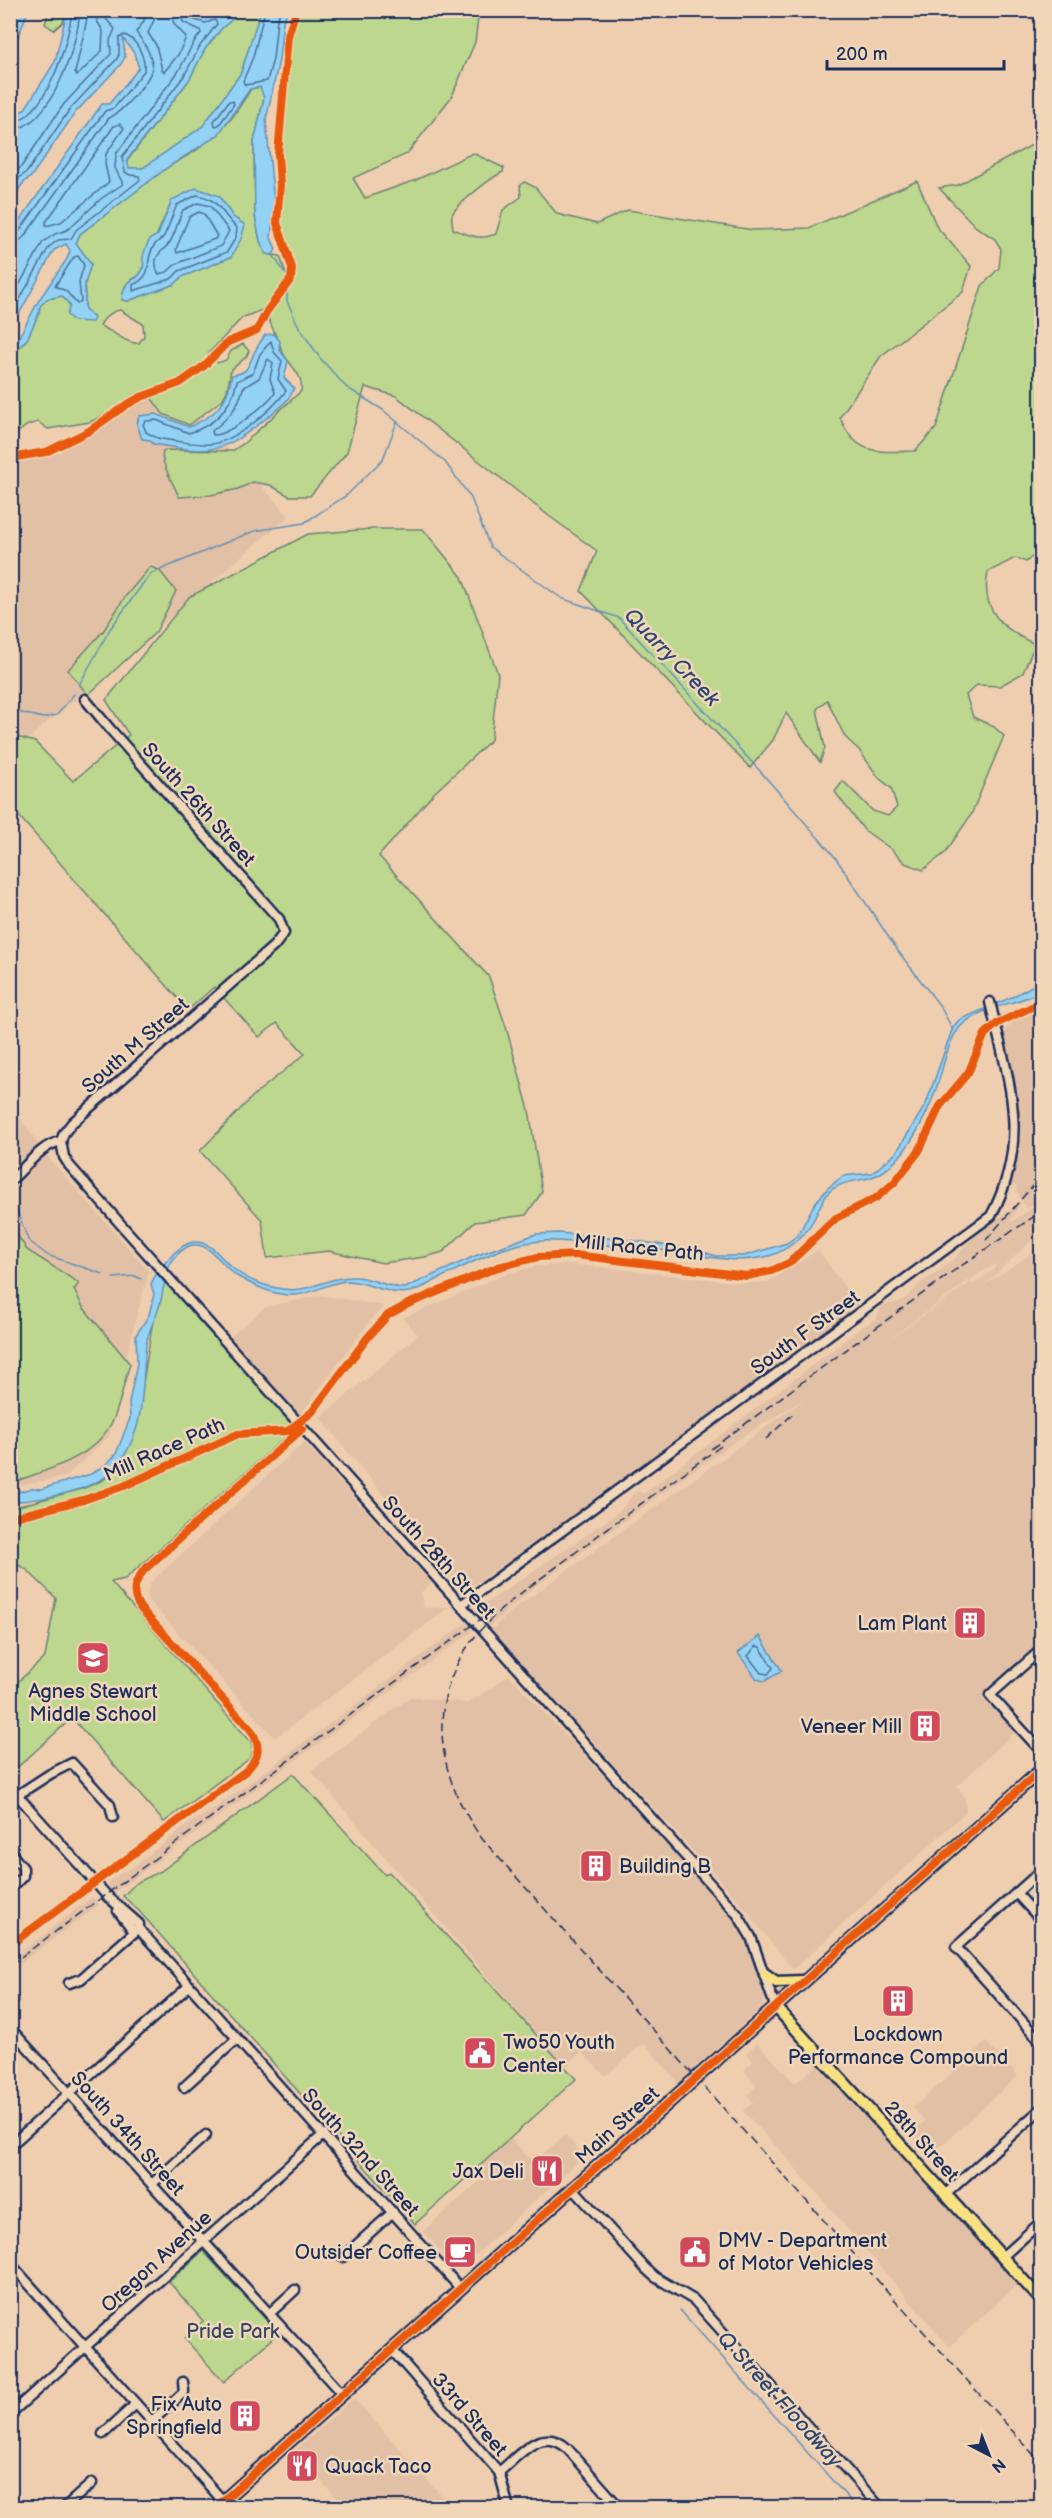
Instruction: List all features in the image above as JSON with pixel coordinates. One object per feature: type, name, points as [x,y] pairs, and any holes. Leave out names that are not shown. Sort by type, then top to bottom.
[{"type":"main road","name":"Main Street","points":[[222,2502],[1041,1769]]},
{"type":"main road","points":[[765,1974],[776,1982],[803,1981]]},
{"type":"main road","name":"28th Street","points":[[776,2006],[1041,2301]]},
{"type":"street","name":"South 26th Street","points":[[85,699],[279,919],[284,933]]},
{"type":"street","name":"South M Street","points":[[10,1181],[42,1150],[51,1143],[61,1141],[64,1132],[72,1123],[274,946],[284,933]]},
{"type":"street","name":"South F Street","points":[[461,1605],[991,1216],[1006,1182],[1014,1117],[1012,1096],[990,1002]]},
{"type":"street","name":"South 28th Street","points":[[61,1141],[64,1157],[69,1164],[153,1262],[738,1915],[752,1938],[776,2006]]},
{"type":"street","points":[[1041,1649],[990,1695],[1041,1752]]},
{"type":"street","points":[[14,1798],[50,1774],[72,1763],[110,1805],[113,1817]]},
{"type":"street","name":"South 32nd Street","points":[[10,1787],[14,1798],[106,1895],[139,1924],[139,1929],[189,1986],[460,2288]]},
{"type":"street","points":[[10,1852],[23,1868],[23,1876],[10,1888]]},
{"type":"street","points":[[1041,1870],[956,1947],[1041,2043]]},
{"type":"street","points":[[1016,1893],[1041,1921]]},
{"type":"street","points":[[69,1983],[81,1979],[139,1929]]},
{"type":"street","points":[[10,2146],[189,1986]]},
{"type":"street","name":"South 34th Street","points":[[10,2028],[342,2394]]},
{"type":"street","points":[[184,2087],[237,2039]]},
{"type":"street","points":[[946,2194],[1041,2108]]},
{"type":"street","name":"Oregon Avenue","points":[[10,2414],[324,2134]]},
{"type":"street","points":[[153,2183],[206,2135]]},
{"type":"street","points":[[572,2187],[645,2268],[664,2283],[683,2292],[700,2306],[881,2508]]},
{"type":"street","points":[[339,2253],[343,2257],[393,2212]]},
{"type":"street","points":[[1002,2257],[1041,2221]]},
{"type":"street","points":[[10,2263],[222,2502],[237,2508]]},
{"type":"street","points":[[270,2313],[295,2290]]},
{"type":"street","name":"33rd Street","points":[[392,2350],[499,2472],[509,2508]]},
{"type":"street","points":[[152,2421],[184,2392],[183,2382]]},
{"type":"street","points":[[103,2434],[136,2404]]},
{"type":"street","points":[[499,2472],[530,2446],[541,2439],[550,2438],[559,2441],[567,2448],[620,2508]]},
{"type":"street","points":[[64,2508],[92,2483]]},
{"type":"street","points":[[10,2499],[18,2508]]},
{"type":"shaded area","points":[[172,388],[289,516],[21,745],[58,784],[11,827],[11,461],[46,455],[95,432],[128,407]]},
{"type":"shaded area","points":[[1041,1010],[1041,1199],[1026,1209],[1016,1191],[1017,1186],[1008,1184],[1016,1152],[1018,1115],[1005,1030],[1013,1022]]},
{"type":"shaded area","points":[[10,1104],[48,1157],[149,1271],[109,1436],[66,1477],[11,1486]]},
{"type":"shaded area","points":[[1041,1202],[1041,1232],[983,1286],[1041,1247],[1041,1644],[984,1695],[1016,1731],[957,1786],[965,1797],[966,1812],[793,1970],[738,1900],[491,1630],[515,1608],[805,1399],[743,1436],[669,1488],[534,1587],[490,1626],[483,1624],[477,1615],[477,1605],[479,1602],[488,1602],[589,1533],[622,1509],[634,1493],[640,1491],[643,1494],[865,1325],[876,1319],[882,1305],[897,1303],[906,1298],[920,1283],[955,1258],[981,1229],[1021,1203],[1008,1224]],"holes":[[[996,1264],[993,1270],[973,1284],[971,1282],[877,1348],[978,1274]]]},
{"type":"shaded area","points":[[818,1250],[860,1308],[817,1336],[577,1513],[464,1592],[424,1548],[426,1546],[320,1418],[418,1335],[403,1318],[509,1273],[536,1266],[570,1264],[743,1283],[768,1282]]},
{"type":"shaded area","points":[[321,1295],[384,1306],[372,1318],[298,1418],[227,1340],[265,1307]]},
{"type":"shaded area","points":[[304,1442],[431,1583],[421,1593],[424,1608],[450,1607],[275,1738],[147,1599],[150,1583]]},
{"type":"shaded area","points":[[466,1623],[473,1629],[470,1633],[114,1893],[108,1887],[113,1878],[131,1868],[193,1821],[211,1811]]},
{"type":"shaded area","points":[[509,1675],[739,1922],[751,1947],[765,1993],[763,2006],[678,2083],[644,2043],[605,2076],[582,2052],[565,2067],[311,1771],[410,1697],[469,1703]]},
{"type":"shaded area","points":[[92,1897],[99,1904],[98,1906],[11,1970],[11,1960]]},
{"type":"shaded area","points":[[986,2042],[1018,2076],[932,2154],[912,2132],[925,2121],[913,2108]]},
{"type":"shaded area","points":[[757,2043],[795,2083],[817,2065],[1018,2284],[949,2347],[785,2156],[743,2111],[753,2102],[747,2095],[757,2086],[744,2070],[753,2062],[746,2053]]},
{"type":"shaded area","points":[[565,2135],[584,2156],[461,2268],[455,2267],[423,2231],[483,2178],[475,2170],[510,2138],[533,2162]]},
{"type":"shaded area","points":[[354,2398],[452,2507],[345,2507],[294,2451]]},
{"type":"green space","points":[[299,10],[479,11],[475,42],[452,96],[407,154],[353,178],[365,198],[416,180],[473,153],[504,168],[503,172],[467,198],[452,215],[453,229],[469,235],[484,237],[496,234],[503,210],[521,197],[520,186],[524,182],[535,187],[557,214],[597,224],[628,210],[753,230],[809,228],[917,181],[937,227],[971,266],[963,292],[881,356],[840,417],[853,439],[869,449],[879,451],[915,451],[936,428],[982,286],[999,268],[1001,249],[995,239],[976,227],[939,188],[958,185],[1041,140],[1041,549],[1026,562],[1015,558],[988,572],[986,585],[987,597],[996,617],[1013,632],[1035,644],[1023,673],[1000,686],[977,685],[966,695],[973,717],[994,727],[1004,736],[971,815],[945,853],[923,870],[905,863],[891,849],[864,830],[835,792],[843,781],[873,811],[888,816],[897,807],[891,788],[879,778],[859,750],[845,737],[827,700],[817,709],[825,748],[820,762],[786,713],[773,740],[750,768],[581,591],[597,551],[396,396],[365,387],[347,452],[310,496],[289,496],[270,485],[253,482],[238,489],[211,495],[179,497],[165,467],[163,452],[166,450],[232,451],[243,444],[301,391],[300,379],[283,353],[268,317],[296,273],[280,224],[283,184],[280,142],[291,37]]},
{"type":"green space","points":[[49,11],[67,11],[63,22],[54,30],[45,24]]},
{"type":"green space","points":[[242,11],[259,11],[260,13],[241,73],[203,126],[143,168],[129,168],[127,161],[189,80],[205,49],[222,28]]},
{"type":"green space","points":[[261,87],[264,98],[254,142],[255,216],[260,241],[266,254],[280,256],[287,277],[264,309],[242,318],[208,354],[218,363],[226,360],[231,351],[243,344],[249,351],[246,357],[231,370],[227,391],[222,400],[189,425],[163,414],[148,393],[90,422],[48,429],[38,422],[28,425],[11,437],[10,364],[17,350],[27,339],[40,306],[47,299],[62,296],[70,305],[94,318],[85,309],[85,283],[91,264],[76,243],[80,234],[168,167],[197,150],[232,118],[251,89]],"holes":[[[219,196],[233,217],[245,225],[231,257],[181,277],[174,284],[128,301],[123,300],[126,285],[139,276],[166,214]],[[120,310],[143,324],[144,336],[139,343],[130,342],[100,326],[108,315]]]},
{"type":"green space","points":[[372,529],[423,529],[462,577],[498,674],[491,740],[434,793],[379,856],[489,977],[506,1027],[529,1110],[542,1192],[526,1215],[475,1222],[443,1252],[425,1257],[383,1263],[329,1251],[267,1258],[262,1220],[200,1151],[255,1094],[305,1054],[277,1023],[259,1037],[214,987],[188,1010],[11,807],[10,735],[35,742],[73,781],[129,735],[106,700],[189,597],[308,534]]},
{"type":"green space","points":[[150,567],[159,570],[176,591],[156,632],[88,695],[68,670],[104,630],[125,597]]},
{"type":"green space","points":[[11,1225],[27,1250],[79,1283],[74,1290],[83,1307],[130,1364],[114,1418],[96,1443],[70,1461],[11,1483]]},
{"type":"green space","points":[[160,1276],[299,1430],[289,1434],[125,1579],[111,1582],[251,1742],[253,1750],[249,1759],[164,1822],[72,1718],[11,1773],[11,1688],[45,1657],[56,1598],[27,1570],[11,1560],[11,1508],[82,1489],[103,1480],[116,1470],[136,1427]]},
{"type":"green space","points":[[293,1774],[385,1875],[389,1872],[576,2079],[415,2224],[139,1911],[123,1896],[136,1883],[161,1871]]},
{"type":"green space","name":"Pride Park","points":[[203,2251],[278,2333],[224,2382],[184,2338],[203,2321],[169,2282]]},
{"type":"water","points":[[10,11],[28,11],[11,55]]},
{"type":"water","points":[[67,11],[116,11],[123,17],[132,17],[131,11],[186,11],[206,17],[217,11],[242,11],[222,28],[205,49],[189,80],[127,160],[129,168],[143,168],[203,126],[241,73],[259,11],[288,11],[283,21],[279,60],[266,120],[274,203],[271,238],[276,249],[273,255],[266,254],[260,241],[255,216],[254,142],[264,98],[260,87],[250,89],[218,135],[168,167],[80,234],[76,243],[91,264],[85,283],[85,309],[94,318],[92,322],[74,321],[67,315],[70,305],[62,296],[47,299],[40,306],[27,339],[17,350],[11,364],[11,352],[39,300],[70,251],[66,244],[54,250],[11,329],[11,233],[102,104],[109,104],[139,68],[134,53],[123,38],[125,57],[121,64],[75,113],[31,177],[20,188],[11,210],[11,118],[25,109],[55,62]]},
{"type":"water","points":[[196,188],[219,196],[233,217],[245,225],[241,239],[231,257],[182,277],[175,284],[128,301],[122,300],[125,287],[141,273],[144,266],[145,248],[150,239],[158,235],[172,200]]},
{"type":"water","points":[[274,334],[280,341],[279,349],[288,361],[284,378],[294,388],[277,410],[239,438],[227,445],[215,448],[189,449],[153,444],[150,440],[142,439],[137,424],[139,416],[156,414],[189,427],[213,413],[227,394],[232,375],[244,371],[249,366],[265,335]]},
{"type":"water","points":[[1041,981],[1041,991],[989,1009],[961,1026],[950,1045],[927,1112],[900,1156],[873,1177],[834,1188],[822,1202],[802,1236],[790,1246],[769,1256],[743,1260],[561,1241],[530,1242],[503,1249],[409,1292],[386,1291],[348,1281],[295,1295],[280,1294],[258,1287],[232,1272],[208,1249],[194,1245],[187,1247],[175,1257],[168,1270],[160,1306],[147,1339],[137,1427],[131,1444],[121,1461],[105,1477],[80,1489],[51,1497],[11,1502],[11,1494],[32,1488],[41,1489],[91,1474],[108,1463],[116,1454],[130,1418],[129,1403],[137,1363],[136,1335],[149,1315],[154,1294],[151,1284],[169,1258],[189,1243],[207,1245],[235,1270],[252,1280],[272,1287],[296,1290],[356,1277],[405,1288],[475,1256],[536,1234],[559,1233],[636,1241],[697,1250],[716,1256],[744,1256],[787,1243],[798,1235],[815,1203],[828,1188],[843,1176],[872,1173],[896,1153],[926,1104],[953,1027],[959,1020],[1012,997]]},
{"type":"water","points":[[760,1636],[782,1671],[765,1681],[757,1679],[738,1653]]},
{"type":"waterway","name":"Quarry Creek","points":[[273,255],[287,276],[287,301],[299,327],[320,358],[346,387],[383,410],[445,462],[471,498],[490,547],[561,598],[619,618],[760,771],[835,857],[898,951],[940,1006],[953,1030]]},
{"type":"waterway","points":[[79,685],[110,629],[150,574],[254,531],[304,523],[347,495],[383,459],[397,422]]},
{"type":"waterway","points":[[10,710],[43,718],[57,715],[74,694]]},
{"type":"waterway","points":[[10,1191],[28,1240],[47,1255],[103,1274]]},
{"type":"waterway","points":[[113,1278],[135,1276],[141,1279]]},
{"type":"waterway","points":[[239,1349],[252,1363]]},
{"type":"waterway","points":[[284,1399],[289,1405]]},
{"type":"waterway","points":[[327,1447],[335,1456]]},
{"type":"waterway","points":[[352,1475],[358,1482]]},
{"type":"waterway","points":[[371,1497],[376,1502]]},
{"type":"waterway","points":[[388,1516],[398,1527]]},
{"type":"waterway","points":[[409,1539],[425,1557]]},
{"type":"waterway","name":"Q Street Floodway","points":[[680,2310],[857,2508]]},
{"type":"railway","points":[[986,1240],[1042,1175]]},
{"type":"railway","points":[[711,1449],[952,1272],[1042,1211]]},
{"type":"railway","points":[[766,1439],[795,1412]]},
{"type":"railway","points":[[721,1446],[514,1599],[485,1625],[465,1650],[452,1677],[444,1704],[442,1732],[445,1759],[466,1814],[483,1840],[1042,2464]]},
{"type":"railway","points":[[10,1965],[489,1613]]},
{"type":"cycle path","points":[[10,458],[46,452],[89,431],[141,397],[180,383],[204,366],[228,342],[257,330],[267,311],[291,279],[292,268],[277,223],[280,185],[278,154],[288,36],[296,10]]},
{"type":"cycle path","name":"Mill Race Path","points":[[10,1518],[83,1500],[124,1486],[238,1434],[288,1431],[312,1412],[368,1337],[388,1315],[408,1304],[498,1267],[538,1257],[575,1255],[747,1276],[771,1271],[789,1263],[836,1218],[876,1198],[894,1183],[919,1151],[940,1106],[968,1073],[985,1034],[998,1023],[1042,1002]]},
{"type":"cycle path","points":[[10,1945],[247,1770],[255,1760],[258,1746],[251,1730],[141,1609],[136,1599],[135,1589],[137,1580],[144,1570],[302,1429]]},
{"type":"cycle path","points":[[215,2508],[1042,1769]]},
{"type":"place","name":"Lam Plant","points":[[970,1623]]},
{"type":"place","name":"Agnes Stewart Middle School","points":[[93,1658]]},
{"type":"place","name":"Veneer Mill","points":[[925,1726]]},
{"type":"place","name":"Building B","points":[[596,1866]]},
{"type":"place","name":"Lockdown Performance Compound","points":[[898,2001]]},
{"type":"place","name":"Two50 Youth Center","points":[[480,2053]]},
{"type":"place","name":"Jax Deli","points":[[547,2171]]},
{"type":"place","name":"Outsider Coffee","points":[[460,2252]]},
{"type":"place","name":"DMV - Department of Motor Vehicles","points":[[695,2252]]},
{"type":"place","name":"Fix Auto Springfield","points":[[245,2416]]},
{"type":"place","name":"Quack Taco","points":[[302,2466]]}]
